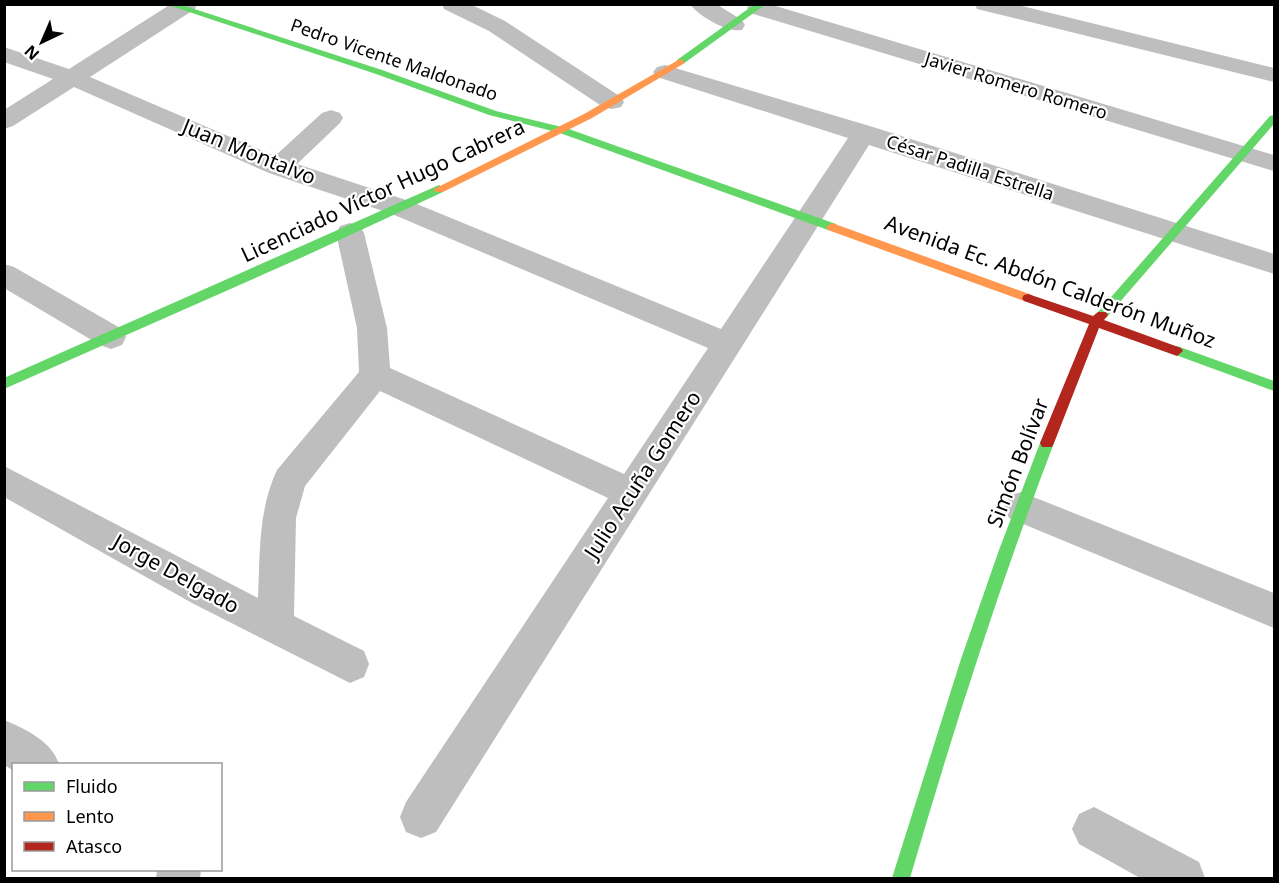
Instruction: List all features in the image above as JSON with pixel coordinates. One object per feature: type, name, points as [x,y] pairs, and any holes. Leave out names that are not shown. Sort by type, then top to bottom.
[{"type":"street","points":[[452,4],[497,26],[612,102]]},
{"type":"street","points":[[700,4],[734,25]]},
{"type":"street","points":[[985,4],[1275,75]]},
{"type":"street","points":[[4,122],[75,78],[179,6]]},
{"type":"street","name":"Pedro Vicente Maldonado","points":[[179,6],[378,71],[512,120],[562,130],[811,218]]},
{"type":"street","name":"Licenciado Víctor Hugo Cabrera","points":[[4,384],[350,233],[562,130],[665,72],[760,6]]},
{"type":"street","name":"Javier Romero Romero","points":[[760,6],[1242,155],[1275,163]]},
{"type":"street","name":"Juan Montalvo","points":[[4,54],[75,78],[278,167],[402,208],[728,344]]},
{"type":"street","name":"César Padilla Estrella","points":[[665,72],[864,133],[1173,234],[1275,264]]},
{"type":"street","points":[[278,167],[331,117]]},
{"type":"street","name":"Simón Bolívar","points":[[901,879],[930,780],[1021,507],[1096,321],[1119,298],[1275,118]]},
{"type":"street","name":"Julio Acuña Gomero","points":[[421,817],[864,133]]},
{"type":"street","name":"Avenida Ec. Abdón Calderón Muñoz","points":[[811,218],[1275,386]]},
{"type":"street","points":[[275,627],[279,518],[290,480],[375,375],[372,328],[350,233]]},
{"type":"street","points":[[4,274],[111,337]]},
{"type":"street","points":[[375,375],[631,493]]},
{"type":"street","name":"Jorge Delgado","points":[[4,480],[205,591],[350,664]]},
{"type":"street","points":[[1021,507],[1275,611]]},
{"type":"street","points":[[4,740],[36,763]]},
{"type":"street","points":[[1094,830],[1183,879]]},
{"type":"traffic: fast","points":[[169,4],[379,72],[469,106],[538,126],[562,130],[832,227]]},
{"type":"traffic: fast","points":[[680,62],[762,4]]},
{"type":"traffic: fast","points":[[1102,315],[1274,118]]},
{"type":"traffic: fast","points":[[4,384],[301,253],[439,189]]},
{"type":"traffic: fast","points":[[1177,351],[1274,386]]},
{"type":"traffic: fast","points":[[901,878],[969,659],[1006,550],[1047,443]]},
{"type":"traffic: slow","points":[[439,189],[588,116],[680,62]]},
{"type":"traffic: slow","points":[[832,227],[1028,298]]},
{"type":"traffic: jam","points":[[1028,298],[1177,351]]},
{"type":"traffic: jam","points":[[1047,443],[1096,321],[1102,315]]}]
